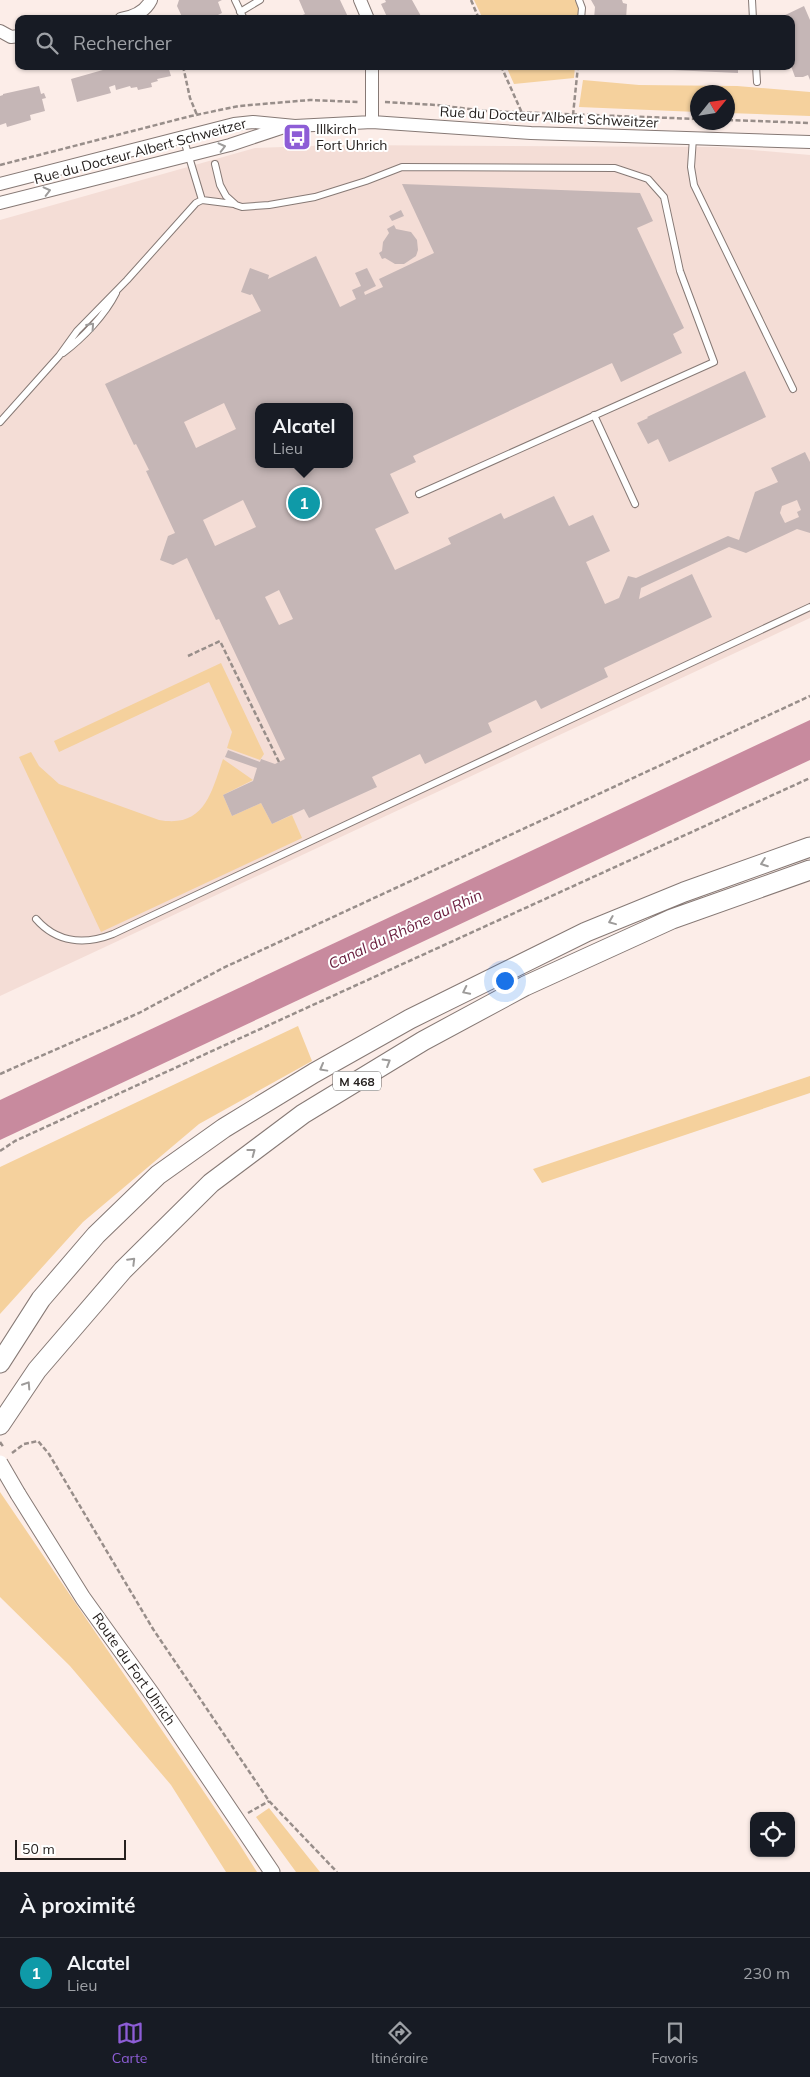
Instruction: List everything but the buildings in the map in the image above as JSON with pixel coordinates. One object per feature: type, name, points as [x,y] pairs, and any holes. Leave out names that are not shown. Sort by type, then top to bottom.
[{"type":"main road","name":"M 468","points":[[0,1363],[41,1299],[96,1235],[158,1174],[224,1128],[314,1073],[410,1019],[586,932],[684,892],[810,846]]},
{"type":"main road","name":"M 468","points":[[0,1425],[36,1370],[123,1270],[211,1183],[302,1114],[422,1041],[525,986],[672,919],[810,870]]},
{"type":"street","points":[[135,15],[151,0]]},
{"type":"street","points":[[360,0],[366,15]]},
{"type":"street","points":[[0,31],[11,37],[15,36]]},
{"type":"street","points":[[372,70],[372,122]]},
{"type":"street","name":"Rue du Docteur Albert Schweitzer","points":[[0,184],[183,136],[234,124],[253,122],[288,126],[372,122],[531,133],[810,142]]},
{"type":"street","name":"Rue du Docteur Albert Schweitzer","points":[[0,203],[246,140],[288,126]]},
{"type":"street","name":"Route du Fort Uhrich","points":[[0,1463],[84,1598],[272,1872]]},
{"type":"lane","points":[[234,0],[242,15]]},
{"type":"lane","points":[[240,12],[260,0]]},
{"type":"lane","points":[[579,0],[582,8],[581,15]]},
{"type":"lane","points":[[752,0],[753,15]]},
{"type":"lane","points":[[756,70],[757,82]]},
{"type":"lane","points":[[183,136],[202,200]]},
{"type":"lane","points":[[693,138],[691,167],[694,185],[793,389]]},
{"type":"lane","points":[[215,164],[220,185],[226,196],[236,204]]},
{"type":"lane","points":[[0,422],[59,356],[77,331],[118,290],[196,204],[202,200],[242,206],[269,206],[315,197],[402,167],[615,168],[648,179],[664,197],[680,271],[714,362],[419,494]]},
{"type":"lane","points":[[594,415],[634,504]]},
{"type":"lane","points":[[36,919],[50,931],[72,940],[96,940],[113,934],[810,607]]},
{"type":"path","points":[[471,0],[477,15]]},
{"type":"path","points":[[183,70],[190,98],[197,115]]},
{"type":"path","points":[[503,70],[522,113]]},
{"type":"path","points":[[573,115],[578,70]]},
{"type":"path","points":[[383,102],[522,113],[690,119]]},
{"type":"path","points":[[735,120],[810,123]]},
{"type":"path","points":[[188,656],[220,641],[279,762]]},
{"type":"path","points":[[0,1074],[139,1013],[232,964],[810,696]]},
{"type":"path","points":[[0,1151],[42,1129],[810,778]]},
{"type":"path","points":[[15,1450],[24,1444],[38,1441],[50,1454],[153,1629],[268,1801],[337,1872]]},
{"type":"path","points":[[248,1813],[268,1801]]},
{"type":"shaded area","points":[[474,0],[575,0],[579,9],[578,15],[481,15]]},
{"type":"shaded area","points":[[508,70],[575,70],[574,78],[514,84]]},
{"type":"shaded area","points":[[583,80],[639,85],[690,86],[690,112],[579,107]]},
{"type":"shaded area","points":[[735,86],[810,92],[810,116],[735,113]]},
{"type":"shaded area","points":[[338,145],[718,147],[810,155],[810,618],[0,996],[0,220],[255,148]]},
{"type":"shaded area","points":[[221,663],[264,754],[260,760],[227,748],[232,732],[209,682],[59,752],[54,741]]},
{"type":"shaded area","points":[[31,752],[39,766],[59,784],[159,820],[174,821],[186,819],[203,806],[209,796],[223,759],[253,780],[223,795],[232,816],[261,803],[272,824],[292,815],[302,838],[101,932],[19,757]]},
{"type":"shaded area","points":[[298,1026],[312,1061],[199,1124],[83,1222],[0,1314],[0,1167]]},
{"type":"shaded area","points":[[810,1076],[810,1093],[542,1183],[533,1169]]},
{"type":"shaded area","points":[[0,1492],[257,1872],[226,1872],[171,1785],[70,1666],[0,1597]]},
{"type":"shaded area","points":[[269,1808],[320,1872],[296,1872],[256,1817]]},
{"type":"water","name":"Canal du Rhône au Rhin","points":[[810,720],[810,760],[0,1140],[0,1100]]},
{"type":"place","name":"Illkirch Fort Uhrich","points":[[297,137]]},
{"type":"place","name":"Alcatel","points":[[304,503]]}]
